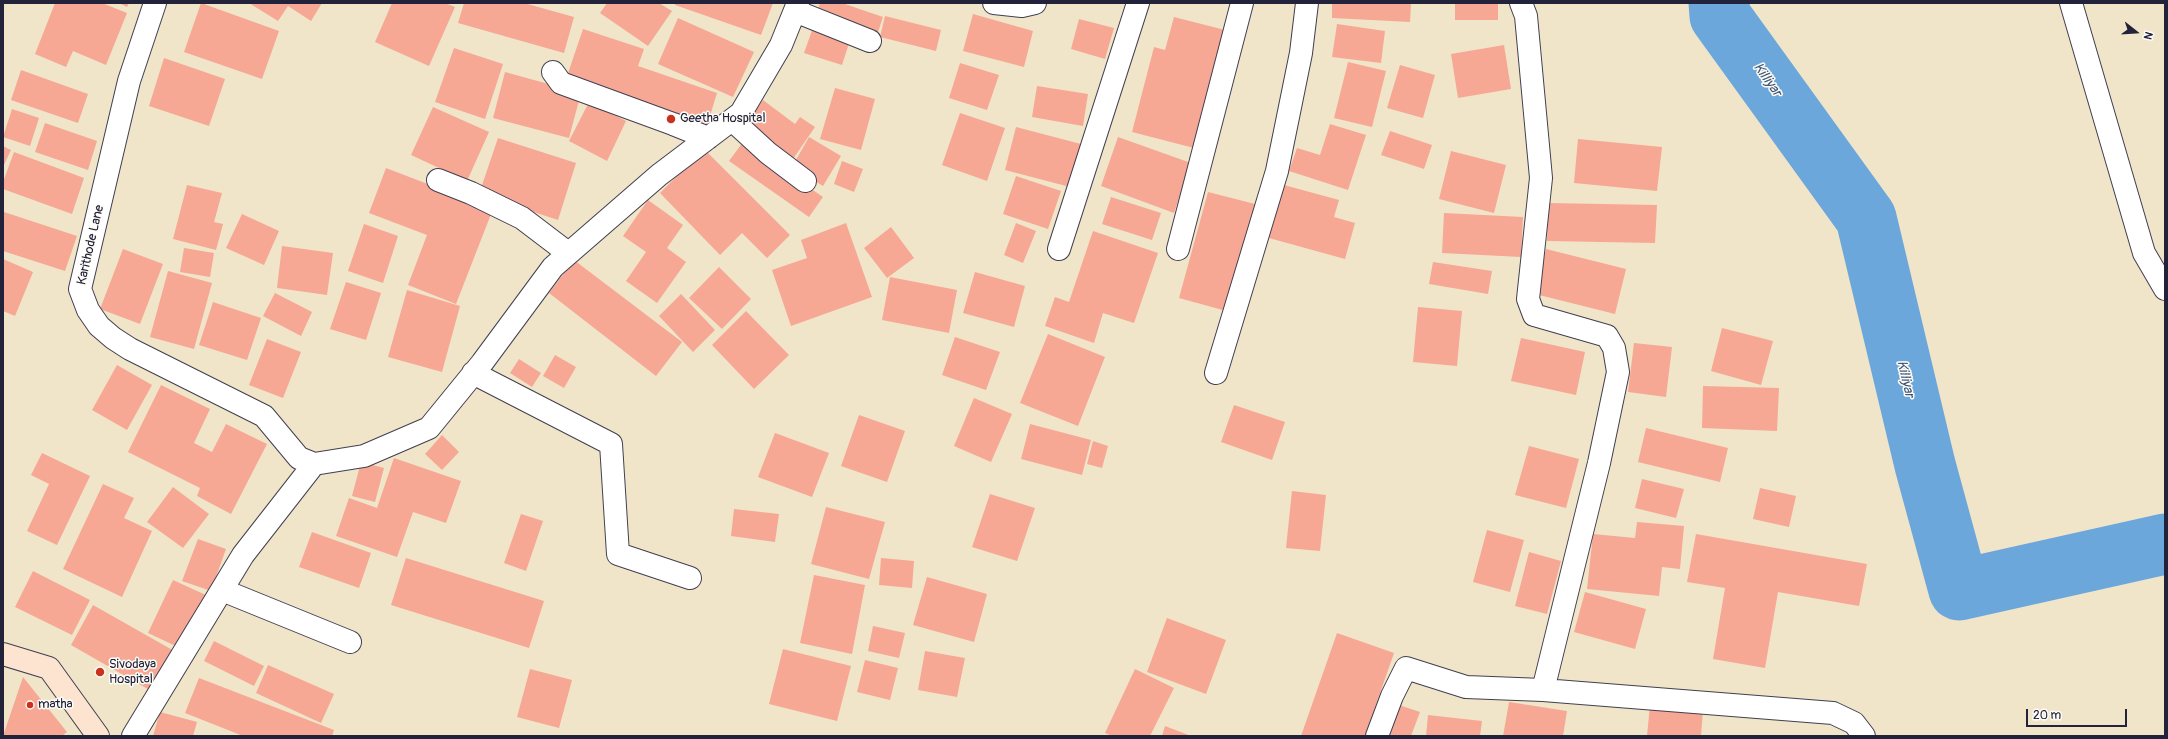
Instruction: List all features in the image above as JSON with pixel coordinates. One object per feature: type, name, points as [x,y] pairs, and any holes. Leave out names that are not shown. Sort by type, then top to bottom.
[{"type":"main road","points":[[3,654],[49,668],[98,736]]},
{"type":"street","name":"Karithode Lane","points":[[155,3],[129,81],[80,289],[88,310],[99,326],[113,338],[137,352],[264,416],[299,458],[314,464]]},
{"type":"street","points":[[994,3],[1022,6],[1035,3]]},
{"type":"street","points":[[1059,249],[1138,3]]},
{"type":"street","points":[[1178,249],[1242,3]]},
{"type":"street","points":[[1216,373],[1277,171],[1301,53],[1307,3]]},
{"type":"street","points":[[1521,3],[1526,16],[1541,178],[1528,299],[1534,314],[1607,336],[1614,348],[1618,372],[1599,463],[1543,690]]},
{"type":"street","points":[[2071,3],[2144,253],[2165,289]]},
{"type":"street","points":[[133,736],[243,555],[314,464],[364,456],[429,428],[474,373],[553,267],[659,175],[741,113],[777,52],[796,7],[870,41]]},
{"type":"street","points":[[553,72],[561,83],[708,138]]},
{"type":"street","points":[[732,120],[768,153],[805,181]]},
{"type":"street","points":[[438,180],[471,193],[522,218],[568,253]]},
{"type":"street","points":[[474,373],[611,444],[618,554],[690,578]]},
{"type":"street","points":[[222,590],[350,642]]},
{"type":"street","points":[[1377,736],[1392,696],[1406,668],[1466,687],[1543,690],[1833,713],[1854,723],[1864,736]]},
{"type":"building","points":[[55,3],[102,3],[127,13],[106,65],[73,51],[66,67],[35,54]]},
{"type":"building","points":[[119,3],[129,3],[127,7]]},
{"type":"building","points":[[201,3],[279,31],[262,79],[184,52]]},
{"type":"building","points":[[249,3],[322,3],[311,21],[288,6],[278,21]]},
{"type":"building","points":[[392,3],[445,3],[455,7],[429,66],[375,42]]},
{"type":"building","points":[[464,3],[524,3],[574,17],[564,53],[458,23]]},
{"type":"building","points":[[607,3],[659,3],[672,11],[648,46],[600,13]]},
{"type":"building","points":[[675,3],[773,3],[761,35],[675,5]]},
{"type":"building","points":[[820,3],[842,3],[883,17],[876,38],[815,18]]},
{"type":"building","points":[[1332,3],[1411,3],[1410,22],[1332,18]]},
{"type":"building","points":[[1455,3],[1498,3],[1498,20],[1455,20]]},
{"type":"building","points":[[973,14],[1033,31],[1024,67],[963,51]]},
{"type":"building","points":[[885,16],[941,30],[936,51],[880,37]]},
{"type":"building","points":[[1174,17],[1225,30],[1194,148],[1132,132],[1154,47],[1165,50]]},
{"type":"building","points":[[678,18],[754,52],[733,97],[658,64]]},
{"type":"building","points":[[1079,19],[1114,28],[1105,59],[1071,49]]},
{"type":"building","points":[[815,22],[852,34],[842,65],[804,53]]},
{"type":"building","points":[[1337,24],[1385,31],[1381,63],[1332,57]]},
{"type":"building","points":[[583,29],[644,49],[638,66],[717,93],[706,129],[565,82]]},
{"type":"building","points":[[1504,45],[1511,89],[1458,98],[1451,54]]},
{"type":"building","points":[[454,48],[503,64],[485,119],[435,102]]},
{"type":"building","points":[[164,58],[225,79],[209,126],[149,106]]},
{"type":"building","points":[[1348,62],[1386,71],[1372,127],[1334,118]]},
{"type":"building","points":[[960,63],[999,75],[987,110],[949,98]]},
{"type":"building","points":[[1400,65],[1435,75],[1423,118],[1387,108]]},
{"type":"building","points":[[21,70],[88,94],[78,123],[11,100]]},
{"type":"building","points":[[505,72],[581,93],[569,138],[493,118]]},
{"type":"building","points":[[1037,86],[1088,94],[1083,126],[1032,117]]},
{"type":"building","points":[[835,88],[875,99],[861,150],[820,139]]},
{"type":"building","points":[[763,100],[795,124],[800,117],[815,127],[793,159],[745,126]]},
{"type":"building","points":[[589,102],[626,121],[607,161],[569,141]]},
{"type":"building","points":[[433,107],[489,132],[467,181],[411,155]]},
{"type":"building","points":[[12,109],[39,118],[30,146],[3,137]]},
{"type":"building","points":[[960,113],[1005,128],[987,181],[942,165]]},
{"type":"building","points":[[45,123],[97,141],[88,170],[35,152]]},
{"type":"building","points":[[1330,124],[1366,135],[1348,190],[1289,171],[1297,148],[1320,155]]},
{"type":"building","points":[[1016,127],[1081,144],[1070,187],[1005,170]]},
{"type":"building","points":[[1390,131],[1432,145],[1424,169],[1381,155]]},
{"type":"building","points":[[809,137],[841,156],[823,186],[792,167]]},
{"type":"building","points":[[1118,137],[1191,163],[1174,213],[1101,186]]},
{"type":"building","points":[[498,138],[576,163],[558,220],[479,194]]},
{"type":"building","points":[[1578,139],[1662,147],[1657,191],[1574,183]]},
{"type":"building","points":[[743,142],[823,197],[809,217],[729,161]]},
{"type":"building","points":[[3,146],[11,150],[3,167]]},
{"type":"building","points":[[704,149],[790,235],[767,258],[742,233],[720,255],[660,193]]},
{"type":"building","points":[[1451,151],[1506,165],[1494,213],[1439,199]]},
{"type":"building","points":[[14,152],[84,178],[72,214],[3,189],[3,182]]},
{"type":"building","points":[[842,161],[863,169],[854,192],[834,184]]},
{"type":"building","points":[[386,168],[493,209],[456,304],[408,285],[427,235],[369,213]]},
{"type":"building","points":[[1016,176],[1061,191],[1048,229],[1003,214]]},
{"type":"building","points":[[187,185],[222,193],[214,222],[223,224],[216,250],[173,239]]},
{"type":"building","points":[[1284,185],[1339,200],[1334,217],[1355,223],[1345,259],[1269,238]]},
{"type":"building","points":[[1208,192],[1259,205],[1230,312],[1179,298]]},
{"type":"building","points":[[1111,197],[1161,213],[1152,240],[1102,224]]},
{"type":"building","points":[[648,200],[683,225],[667,248],[686,262],[657,303],[626,281],[646,252],[623,236]]},
{"type":"building","points":[[1548,203],[1657,205],[1655,243],[1547,241]]},
{"type":"building","points":[[4,212],[77,236],[65,271],[3,251]]},
{"type":"building","points":[[1444,213],[1523,217],[1521,257],[1442,253]]},
{"type":"building","points":[[242,214],[279,231],[264,265],[226,248]]},
{"type":"building","points":[[846,223],[872,297],[791,326],[772,270],[807,258],[801,240]]},
{"type":"building","points":[[1016,223],[1036,231],[1023,263],[1004,255]]},
{"type":"building","points":[[364,224],[398,236],[383,283],[348,271]]},
{"type":"building","points":[[891,227],[914,258],[887,278],[864,248]]},
{"type":"building","points":[[1093,231],[1158,253],[1134,323],[1103,313],[1094,343],[1045,326],[1055,297],[1069,302]]},
{"type":"building","points":[[282,246],[333,253],[327,295],[277,288]]},
{"type":"building","points":[[184,248],[214,253],[210,277],[180,272]]},
{"type":"building","points":[[123,249],[163,264],[140,324],[100,309]]},
{"type":"building","points":[[1546,249],[1626,269],[1615,314],[1535,294]]},
{"type":"building","points":[[3,259],[33,272],[15,316],[3,311]]},
{"type":"building","points":[[574,260],[682,342],[656,376],[549,293]]},
{"type":"building","points":[[1433,262],[1492,271],[1488,294],[1429,284]]},
{"type":"building","points":[[719,267],[751,299],[722,329],[689,298]]},
{"type":"building","points":[[168,271],[212,283],[194,349],[150,337]]},
{"type":"building","points":[[975,272],[1025,286],[1014,327],[963,313]]},
{"type":"building","points":[[890,277],[957,290],[949,333],[882,320]]},
{"type":"building","points":[[346,282],[381,293],[366,340],[330,329]]},
{"type":"building","points":[[407,290],[460,306],[442,372],[388,357]]},
{"type":"building","points":[[275,293],[312,312],[301,336],[263,316]]},
{"type":"building","points":[[681,294],[715,330],[693,352],[659,316]]},
{"type":"building","points":[[213,302],[261,318],[247,360],[199,345]]},
{"type":"building","points":[[1418,307],[1462,311],[1457,366],[1413,362]]},
{"type":"building","points":[[746,311],[789,355],[754,389],[712,345]]},
{"type":"building","points":[[1722,328],[1773,341],[1761,385],[1711,371]]},
{"type":"building","points":[[1048,334],[1105,357],[1078,426],[1020,403]]},
{"type":"building","points":[[955,337],[1000,352],[986,390],[942,375]]},
{"type":"building","points":[[1521,338],[1585,352],[1576,395],[1511,381]]},
{"type":"building","points":[[267,339],[301,352],[283,398],[249,385]]},
{"type":"building","points":[[1634,343],[1672,347],[1666,397],[1628,392]]},
{"type":"building","points":[[555,355],[576,367],[564,388],[543,376]]},
{"type":"building","points":[[519,359],[541,373],[532,387],[510,373]]},
{"type":"building","points":[[117,365],[152,385],[127,430],[92,410]]},
{"type":"building","points":[[161,385],[210,409],[194,443],[212,452],[226,424],[267,444],[231,514],[197,496],[200,488],[128,452]]},
{"type":"building","points":[[1703,386],[1779,388],[1777,431],[1702,428]]},
{"type":"building","points":[[974,398],[1012,414],[991,462],[954,446]]},
{"type":"building","points":[[1234,405],[1285,422],[1272,460],[1221,442]]},
{"type":"building","points":[[859,415],[905,431],[887,482],[841,466]]},
{"type":"building","points":[[1030,424],[1091,440],[1082,475],[1021,459]]},
{"type":"building","points":[[1646,428],[1728,448],[1720,482],[1638,462]]},
{"type":"building","points":[[775,433],[829,453],[812,497],[758,477]]},
{"type":"building","points":[[442,435],[459,452],[442,470],[425,454]]},
{"type":"building","points":[[1093,441],[1108,446],[1102,468],[1087,464]]},
{"type":"building","points":[[1529,446],[1579,459],[1566,508],[1515,495]]},
{"type":"building","points":[[42,453],[90,476],[57,545],[27,531],[49,484],[31,475]]},
{"type":"building","points":[[394,458],[461,481],[446,523],[413,512],[397,557],[336,536],[349,498],[377,508]]},
{"type":"building","points":[[361,462],[384,468],[375,502],[352,496]]},
{"type":"building","points":[[1642,479],[1684,489],[1676,518],[1635,508]]},
{"type":"building","points":[[103,484],[134,498],[124,518],[152,531],[122,597],[63,569]]},
{"type":"building","points":[[173,487],[209,514],[183,548],[147,522]]},
{"type":"building","points":[[1760,488],[1796,496],[1789,527],[1753,519]]},
{"type":"building","points":[[1292,491],[1326,495],[1320,551],[1286,548]]},
{"type":"building","points":[[990,494],[1035,508],[1017,561],[972,547]]},
{"type":"building","points":[[826,507],[885,522],[869,579],[811,564]]},
{"type":"building","points":[[734,509],[779,514],[775,542],[731,536]]},
{"type":"building","points":[[521,514],[543,521],[526,571],[504,563]]},
{"type":"building","points":[[1637,522],[1684,526],[1680,569],[1662,567],[1659,596],[1587,589],[1593,534],[1635,538]]},
{"type":"building","points":[[1487,530],[1524,540],[1510,592],[1473,582]]},
{"type":"building","points":[[312,532],[371,553],[359,588],[299,567]]},
{"type":"building","points":[[1696,534],[1867,564],[1859,606],[1778,592],[1765,668],[1713,659],[1725,588],[1687,582]]},
{"type":"building","points":[[198,539],[226,549],[211,591],[182,581]]},
{"type":"building","points":[[1529,552],[1561,561],[1547,614],[1515,606]]},
{"type":"building","points":[[406,558],[544,601],[529,648],[391,605]]},
{"type":"building","points":[[881,558],[914,561],[912,588],[879,585]]},
{"type":"building","points":[[33,571],[90,600],[72,635],[15,607]]},
{"type":"building","points":[[814,575],[865,585],[852,654],[800,643]]},
{"type":"building","points":[[927,577],[987,594],[974,642],[913,625]]},
{"type":"building","points":[[173,580],[208,596],[182,649],[148,633]]},
{"type":"building","points":[[1585,592],[1646,609],[1635,649],[1574,632]]},
{"type":"building","points":[[93,605],[176,652],[153,692],[71,645]]},
{"type":"building","points":[[1167,618],[1226,640],[1206,694],[1147,672]]},
{"type":"building","points":[[873,626],[905,633],[899,658],[868,651]]},
{"type":"building","points":[[1337,633],[1394,653],[1365,736],[1301,736]]},
{"type":"building","points":[[214,641],[264,666],[254,686],[204,661]]},
{"type":"building","points":[[783,649],[851,666],[837,721],[769,704]]},
{"type":"building","points":[[925,651],[965,658],[957,697],[918,690]]},
{"type":"building","points":[[865,660],[898,668],[890,700],[857,692]]},
{"type":"building","points":[[268,665],[334,694],[321,723],[256,693]]},
{"type":"building","points":[[530,669],[572,680],[559,728],[517,717]]},
{"type":"building","points":[[1135,669],[1174,688],[1150,736],[1112,736],[1105,733]]},
{"type":"building","name":"matha","points":[[23,677],[67,732],[62,736],[3,736]]},
{"type":"building","points":[[199,678],[334,730],[332,736],[243,736],[185,713]]},
{"type":"building","points":[[1509,702],[1567,711],[1563,736],[1503,736]]},
{"type":"building","points":[[1399,705],[1420,712],[1411,736],[1388,736]]},
{"type":"building","points":[[1650,705],[1703,709],[1701,736],[1647,736]]},
{"type":"building","points":[[160,712],[197,722],[193,736],[153,736]]},
{"type":"building","points":[[1428,715],[1482,721],[1480,736],[1426,736]]},
{"type":"building","points":[[1165,726],[1191,736],[1162,736]]},
{"type":"waterway","name":"Killiyar","points":[[1719,3],[1720,16],[1866,218],[1925,465],[1959,590],[2165,544]]},
{"type":"place","name":"Geetha Hospital","points":[[671,119]]},
{"type":"place","name":"Sivodaya Hospital","points":[[100,672]]},
{"type":"place","name":"matha","points":[[30,705]]}]
